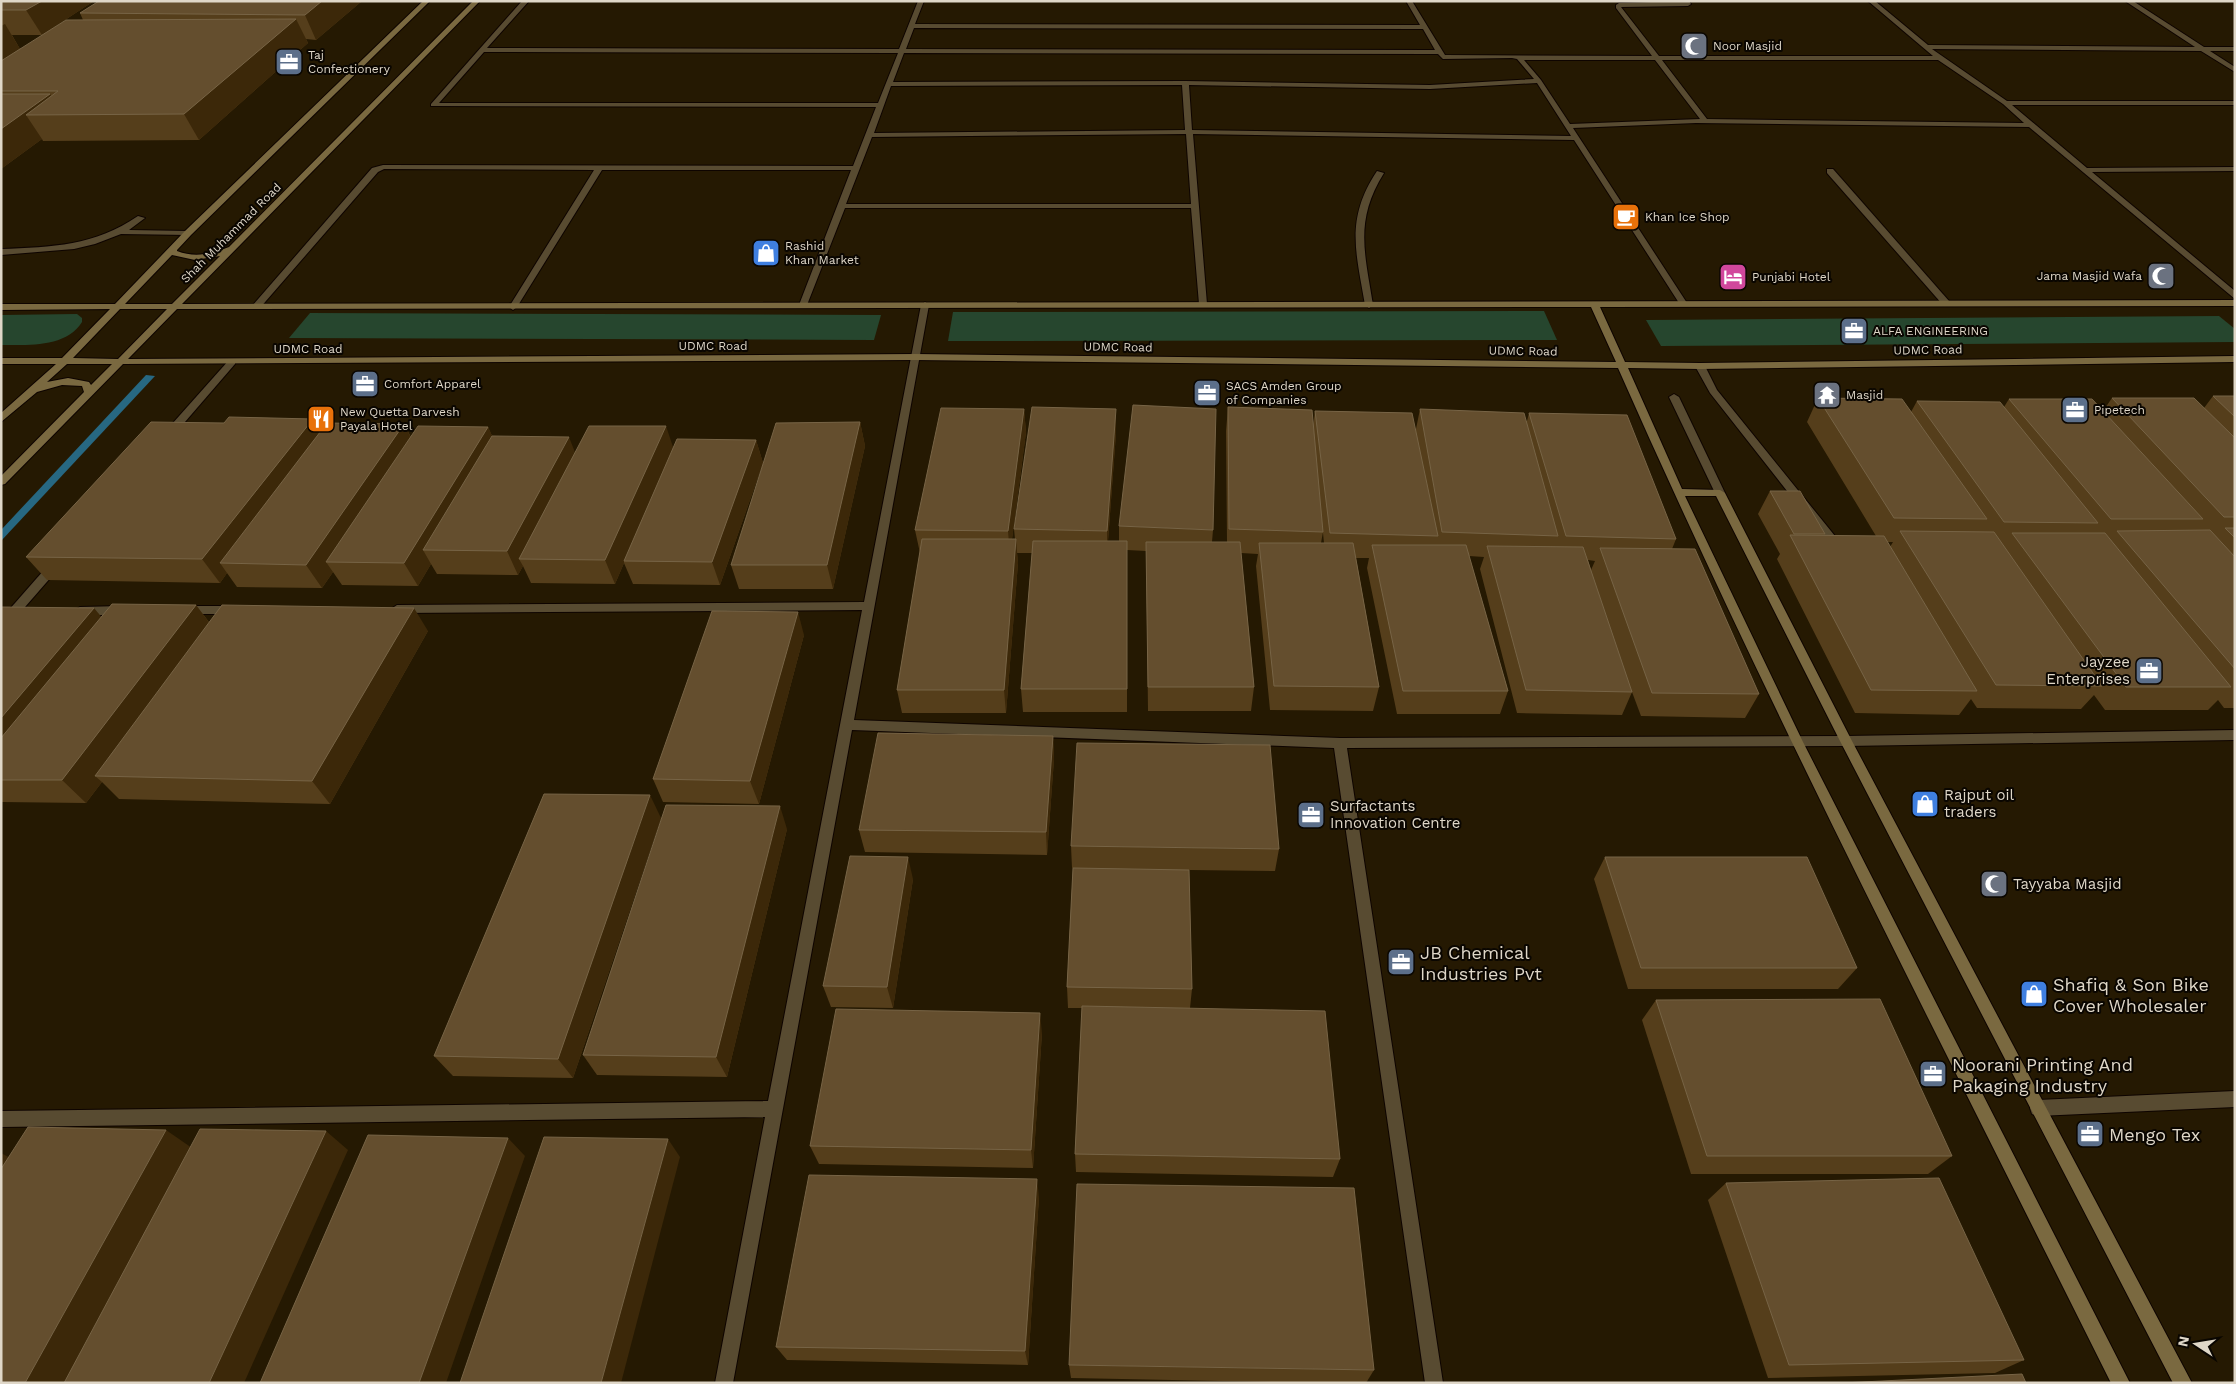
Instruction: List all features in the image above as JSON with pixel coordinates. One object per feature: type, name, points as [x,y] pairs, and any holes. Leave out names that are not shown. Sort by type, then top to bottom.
[{"type":"main road","name":"Shah Muhammad Road","points":[[1,418],[65,361],[188,233],[427,1]]},
{"type":"main road","name":"Shah Muhammad Road","points":[[1,482],[477,1]]},
{"type":"main road","points":[[172,249],[174,253],[180,256],[201,257],[235,247]]},
{"type":"main road","points":[[1,307],[2235,303]]},
{"type":"main road","points":[[1594,304],[1678,492],[1796,742],[2121,1383]]},
{"type":"main road","name":"UDMC Road","points":[[1,361],[122,360],[232,362],[915,357],[1700,366],[2235,359]]},
{"type":"main road","points":[[25,396],[46,386],[70,381],[86,384],[89,392]]},
{"type":"main road","points":[[1678,492],[1720,493],[1846,741],[2183,1383]]},
{"type":"street","points":[[526,1],[433,105],[881,104]]},
{"type":"street","points":[[803,305],[920,1]]},
{"type":"street","points":[[1408,1],[1443,57],[1502,54],[1518,58],[1940,58]]},
{"type":"street","points":[[1686,1],[1688,4],[1619,5],[1618,7],[1705,121]]},
{"type":"street","points":[[1871,1],[1924,47],[2005,103],[2235,296]]},
{"type":"street","points":[[2128,1],[2235,70]]},
{"type":"street","points":[[911,26],[1424,26]]},
{"type":"street","points":[[1924,47],[2235,49]]},
{"type":"street","points":[[482,50],[1440,52]]},
{"type":"street","points":[[1518,58],[1539,81],[1570,126],[1683,303]]},
{"type":"street","points":[[888,84],[1185,83],[1430,87],[1539,81]]},
{"type":"street","points":[[1185,83],[1203,304]]},
{"type":"street","points":[[2005,103],[2235,103]]},
{"type":"street","points":[[1570,126],[1705,121],[2032,125]]},
{"type":"street","points":[[868,135],[1189,132],[1577,138]]},
{"type":"street","points":[[256,307],[379,168],[387,166],[856,168]]},
{"type":"street","points":[[512,307],[600,167]]},
{"type":"street","points":[[2084,170],[2235,169]]},
{"type":"street","points":[[1830,171],[1946,303]]},
{"type":"street","points":[[1369,305],[1360,250],[1361,216],[1366,196],[1380,173]]},
{"type":"street","points":[[841,206],[1195,206]]},
{"type":"street","points":[[1,252],[86,244],[104,240],[123,232],[141,218]]},
{"type":"street","points":[[123,232],[188,233]]},
{"type":"street","points":[[724,1383],[925,304]]},
{"type":"street","points":[[162,442],[232,362]]},
{"type":"street","points":[[1700,366],[1713,391],[1835,544]]},
{"type":"street","points":[[1674,396],[1720,493]]},
{"type":"street","points":[[1,627],[59,560]]},
{"type":"street","points":[[382,609],[869,606]]},
{"type":"street","points":[[64,611],[134,610]]},
{"type":"street","points":[[174,610],[243,610]]},
{"type":"street","points":[[14,611],[34,611]]},
{"type":"street","points":[[846,726],[1340,743],[1796,742],[2235,734]]},
{"type":"street","points":[[1340,743],[1434,1383]]},
{"type":"street","points":[[2038,1108],[2235,1099]]},
{"type":"street","points":[[1,1119],[774,1110]]},
{"type":"green space","points":[[1544,311],[1557,340],[948,341],[953,312]]},
{"type":"green space","points":[[310,313],[881,315],[874,340],[289,338]]},
{"type":"green space","points":[[77,314],[82,318],[82,322],[66,337],[34,345],[1,345],[1,315]]},
{"type":"green space","points":[[2219,316],[2235,329],[2235,342],[1661,346],[1646,320]]},
{"type":"water","points":[[146,375],[155,376],[1,541],[1,530]]},
{"type":"building","points":[[1,1],[42,1],[26,10],[1,10]]},
{"type":"building","points":[[99,1],[322,1],[305,15],[80,13]]},
{"type":"building","points":[[296,19],[184,114],[26,115],[58,91],[1,91],[1,61],[66,20]]},
{"type":"building","points":[[1,94],[50,94],[1,129]]},
{"type":"building","points":[[2213,396],[2235,396],[2235,417]]},
{"type":"building","points":[[1818,398],[1902,399],[1987,519],[1894,518]]},
{"type":"building","points":[[2112,398],[2194,398],[2235,438],[2235,517],[2224,517]]},
{"type":"building","points":[[2009,399],[2092,399],[2203,519],[2111,519]]},
{"type":"building","points":[[1917,401],[2000,402],[2098,523],[2004,522]]},
{"type":"building","points":[[1133,405],[1216,409],[1213,530],[1119,526]]},
{"type":"building","points":[[1032,407],[1116,409],[1107,531],[1014,529]]},
{"type":"building","points":[[1228,407],[1312,410],[1323,532],[1229,529]]},
{"type":"building","points":[[941,408],[1024,409],[1008,531],[915,530]]},
{"type":"building","points":[[1420,409],[1524,413],[1558,536],[1442,532]]},
{"type":"building","points":[[1315,411],[1412,413],[1438,536],[1330,533]]},
{"type":"building","points":[[1529,413],[1627,415],[1676,539],[1566,536]]},
{"type":"building","points":[[229,417],[313,419],[202,559],[26,557],[151,422],[224,423]]},
{"type":"building","points":[[860,422],[827,565],[731,565],[776,423]]},
{"type":"building","points":[[327,423],[404,424],[306,565],[220,563]]},
{"type":"building","points":[[418,426],[488,427],[404,563],[326,562]]},
{"type":"building","points":[[589,426],[666,426],[605,560],[519,559]]},
{"type":"building","points":[[492,436],[569,437],[507,551],[423,550]]},
{"type":"building","points":[[677,439],[756,440],[712,562],[624,561]]},
{"type":"building","points":[[1770,491],[1800,491],[1825,534],[1794,534]]},
{"type":"building","points":[[2225,528],[2235,528],[2235,538]]},
{"type":"building","points":[[2210,530],[2235,557],[2235,669],[2117,531]]},
{"type":"building","points":[[1900,531],[1994,532],[2102,686],[1996,685]]},
{"type":"building","points":[[2012,533],[2105,533],[2231,687],[2126,687]]},
{"type":"building","points":[[1790,535],[1884,536],[1977,691],[1871,690]]},
{"type":"building","points":[[922,539],[1016,539],[1004,690],[897,690]]},
{"type":"building","points":[[1033,541],[1127,541],[1127,689],[1021,689]]},
{"type":"building","points":[[1146,542],[1240,542],[1254,687],[1148,687]]},
{"type":"building","points":[[1259,543],[1353,543],[1379,687],[1274,686]]},
{"type":"building","points":[[1372,545],[1466,545],[1508,691],[1403,691]]},
{"type":"building","points":[[1487,546],[1583,547],[1632,692],[1526,690]]},
{"type":"building","points":[[1600,548],[1695,549],[1759,694],[1652,693]]},
{"type":"building","points":[[112,604],[196,605],[62,780],[1,780],[1,738]]},
{"type":"building","points":[[222,605],[414,608],[312,781],[95,776]]},
{"type":"building","points":[[1,607],[94,608],[1,718]]},
{"type":"building","points":[[712,611],[798,612],[750,781],[653,779]]},
{"type":"building","points":[[878,733],[1053,736],[1046,832],[859,830]]},
{"type":"building","points":[[1077,743],[1270,745],[1279,849],[1071,846]]},
{"type":"building","points":[[544,794],[650,795],[558,1059],[434,1056]]},
{"type":"building","points":[[666,805],[780,806],[716,1057],[583,1055]]},
{"type":"building","points":[[850,856],[908,857],[887,987],[823,986]]},
{"type":"building","points":[[1605,857],[1807,857],[1857,968],[1641,968]]},
{"type":"building","points":[[1073,868],[1189,870],[1192,989],[1067,987]]},
{"type":"building","points":[[1880,999],[1952,1156],[1707,1156],[1656,1000]]},
{"type":"building","points":[[1082,1006],[1325,1011],[1340,1159],[1075,1154]]},
{"type":"building","points":[[836,1009],[1040,1013],[1031,1150],[810,1146]]},
{"type":"building","points":[[28,1127],[166,1130],[25,1383],[1,1383],[1,1169]]},
{"type":"building","points":[[200,1129],[326,1131],[209,1383],[64,1383]]},
{"type":"building","points":[[368,1135],[508,1138],[419,1383],[260,1383]]},
{"type":"building","points":[[544,1137],[668,1139],[601,1383],[460,1383]]},
{"type":"building","points":[[809,1175],[1037,1179],[1025,1351],[776,1347]]},
{"type":"building","points":[[1939,1178],[2024,1360],[1789,1365],[1726,1183]]},
{"type":"building","points":[[1077,1184],[1354,1188],[1374,1370],[1069,1365]]},
{"type":"building","points":[[2022,1374],[2026,1383],[1842,1383]]},
{"type":"place","name":"Noor Masjid","points":[[1694,46]]},
{"type":"place","name":"Taj Confectionery","points":[[289,62]]},
{"type":"place","name":"Khan Ice Shop","points":[[1626,217]]},
{"type":"place","name":"Rashid Khan Market","points":[[766,253]]},
{"type":"place","name":"Jama Masjid Wafa","points":[[2161,276]]},
{"type":"place","name":"Punjabi Hotel","points":[[1733,277]]},
{"type":"place","name":"ALFA ENGINEERING","points":[[1854,331]]},
{"type":"place","name":"Comfort Apparel","points":[[365,384]]},
{"type":"place","name":"SACS Amden Group of Companies","points":[[1207,393]]},
{"type":"place","name":"Masjid","points":[[1827,395]]},
{"type":"place","name":"Pipetech","points":[[2075,410]]},
{"type":"place","name":"New Quetta Darvesh Payala Hotel","points":[[321,419]]},
{"type":"place","name":"Jayzee Enterprises","points":[[2149,671]]},
{"type":"place","name":"Rajput oil traders","points":[[1925,804]]},
{"type":"place","name":"Surfactants Innovation Centre","points":[[1311,815]]},
{"type":"place","name":"Tayyaba Masjid","points":[[1994,884]]},
{"type":"place","name":"JB Chemical Industries Pvt","points":[[1401,962]]},
{"type":"place","name":"Shafiq & Son Bike Cover Wholesaler","points":[[2034,994]]},
{"type":"place","name":"Noorani Printing And Pakaging Industry","points":[[1933,1074]]},
{"type":"place","name":"Mengo Tex","points":[[2090,1134]]}]
